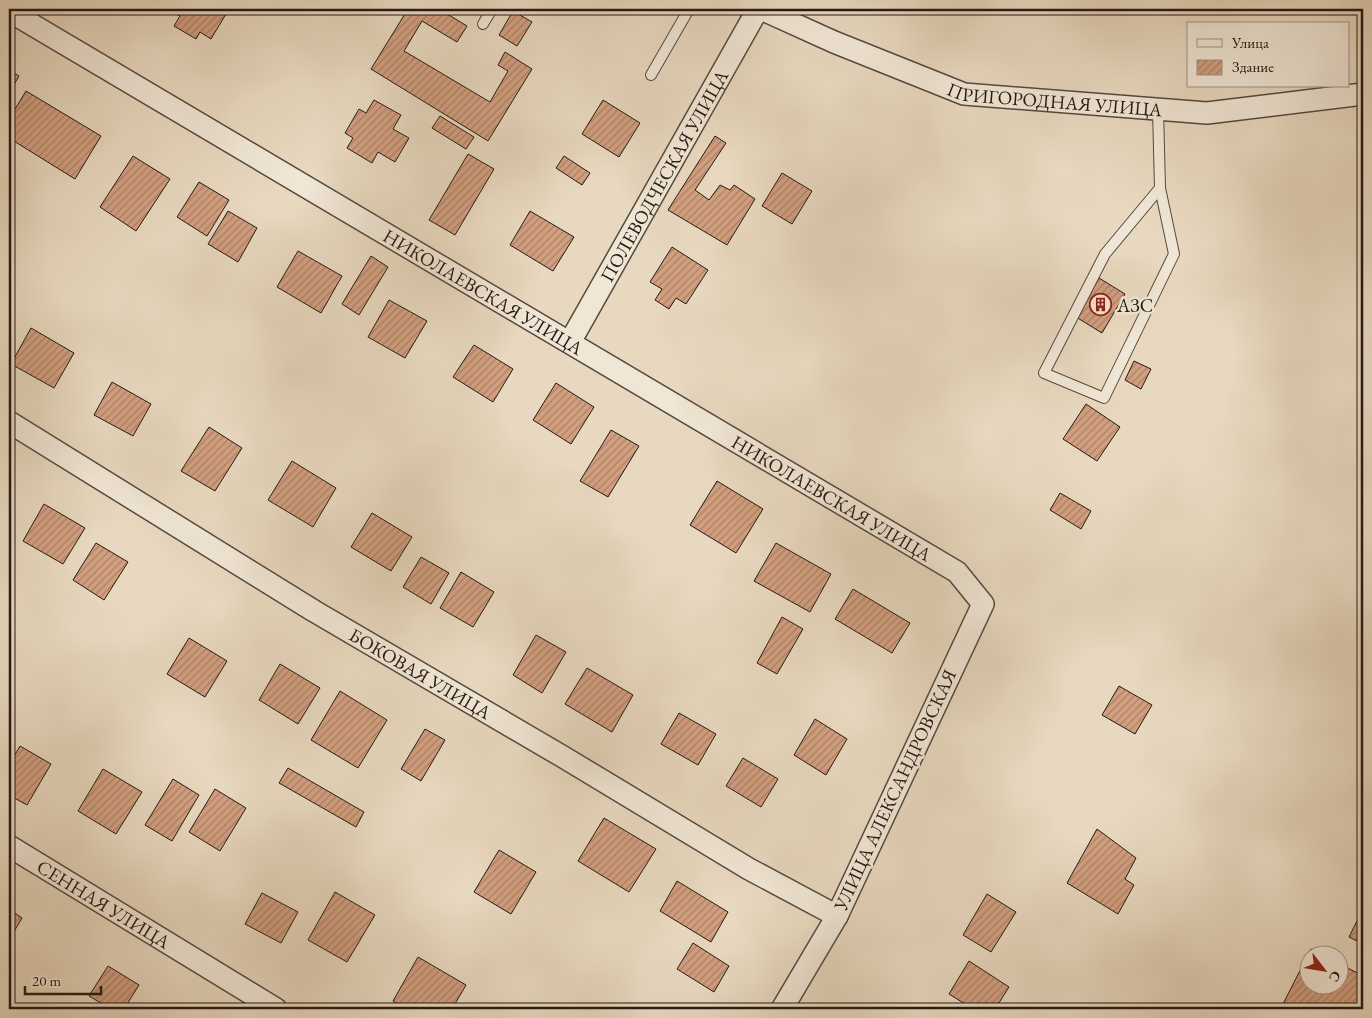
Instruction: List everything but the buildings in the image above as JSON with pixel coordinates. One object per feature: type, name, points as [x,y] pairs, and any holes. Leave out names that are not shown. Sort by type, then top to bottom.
[{"type":"street","name":"ПРИГОРОДНАЯ УЛИЦА","points":[[760,9],[834,42],[964,94],[1207,113],[1363,94]]},
{"type":"street","name":"ПОЛЕВОДЧЕСКАЯ УЛИЦА","points":[[570,342],[760,9]]},
{"type":"street","name":"НИКОЛАЕВСКАЯ УЛИЦА","points":[[9,11],[957,572]]},
{"type":"street","name":"БОКОВАЯ УЛИЦА","points":[[9,422],[323,616],[749,869],[836,916]]},
{"type":"street","name":"УЛИЦА АЛЕКСАНДРОВСКАЯ","points":[[782,1009],[836,916],[983,604],[957,572]]},
{"type":"street","name":"СЕННАЯ УЛИЦА","points":[[9,846],[276,1009]]},
{"type":"lane","points":[[483,24],[492,9]]},
{"type":"lane","points":[[651,75],[689,9]]},
{"type":"lane","points":[[1158,109],[1160,188],[1174,254],[1104,398],[1044,373],[1105,254],[1160,188]]},
{"type":"place","name":"АЗС","points":[[1101,305]]}]
